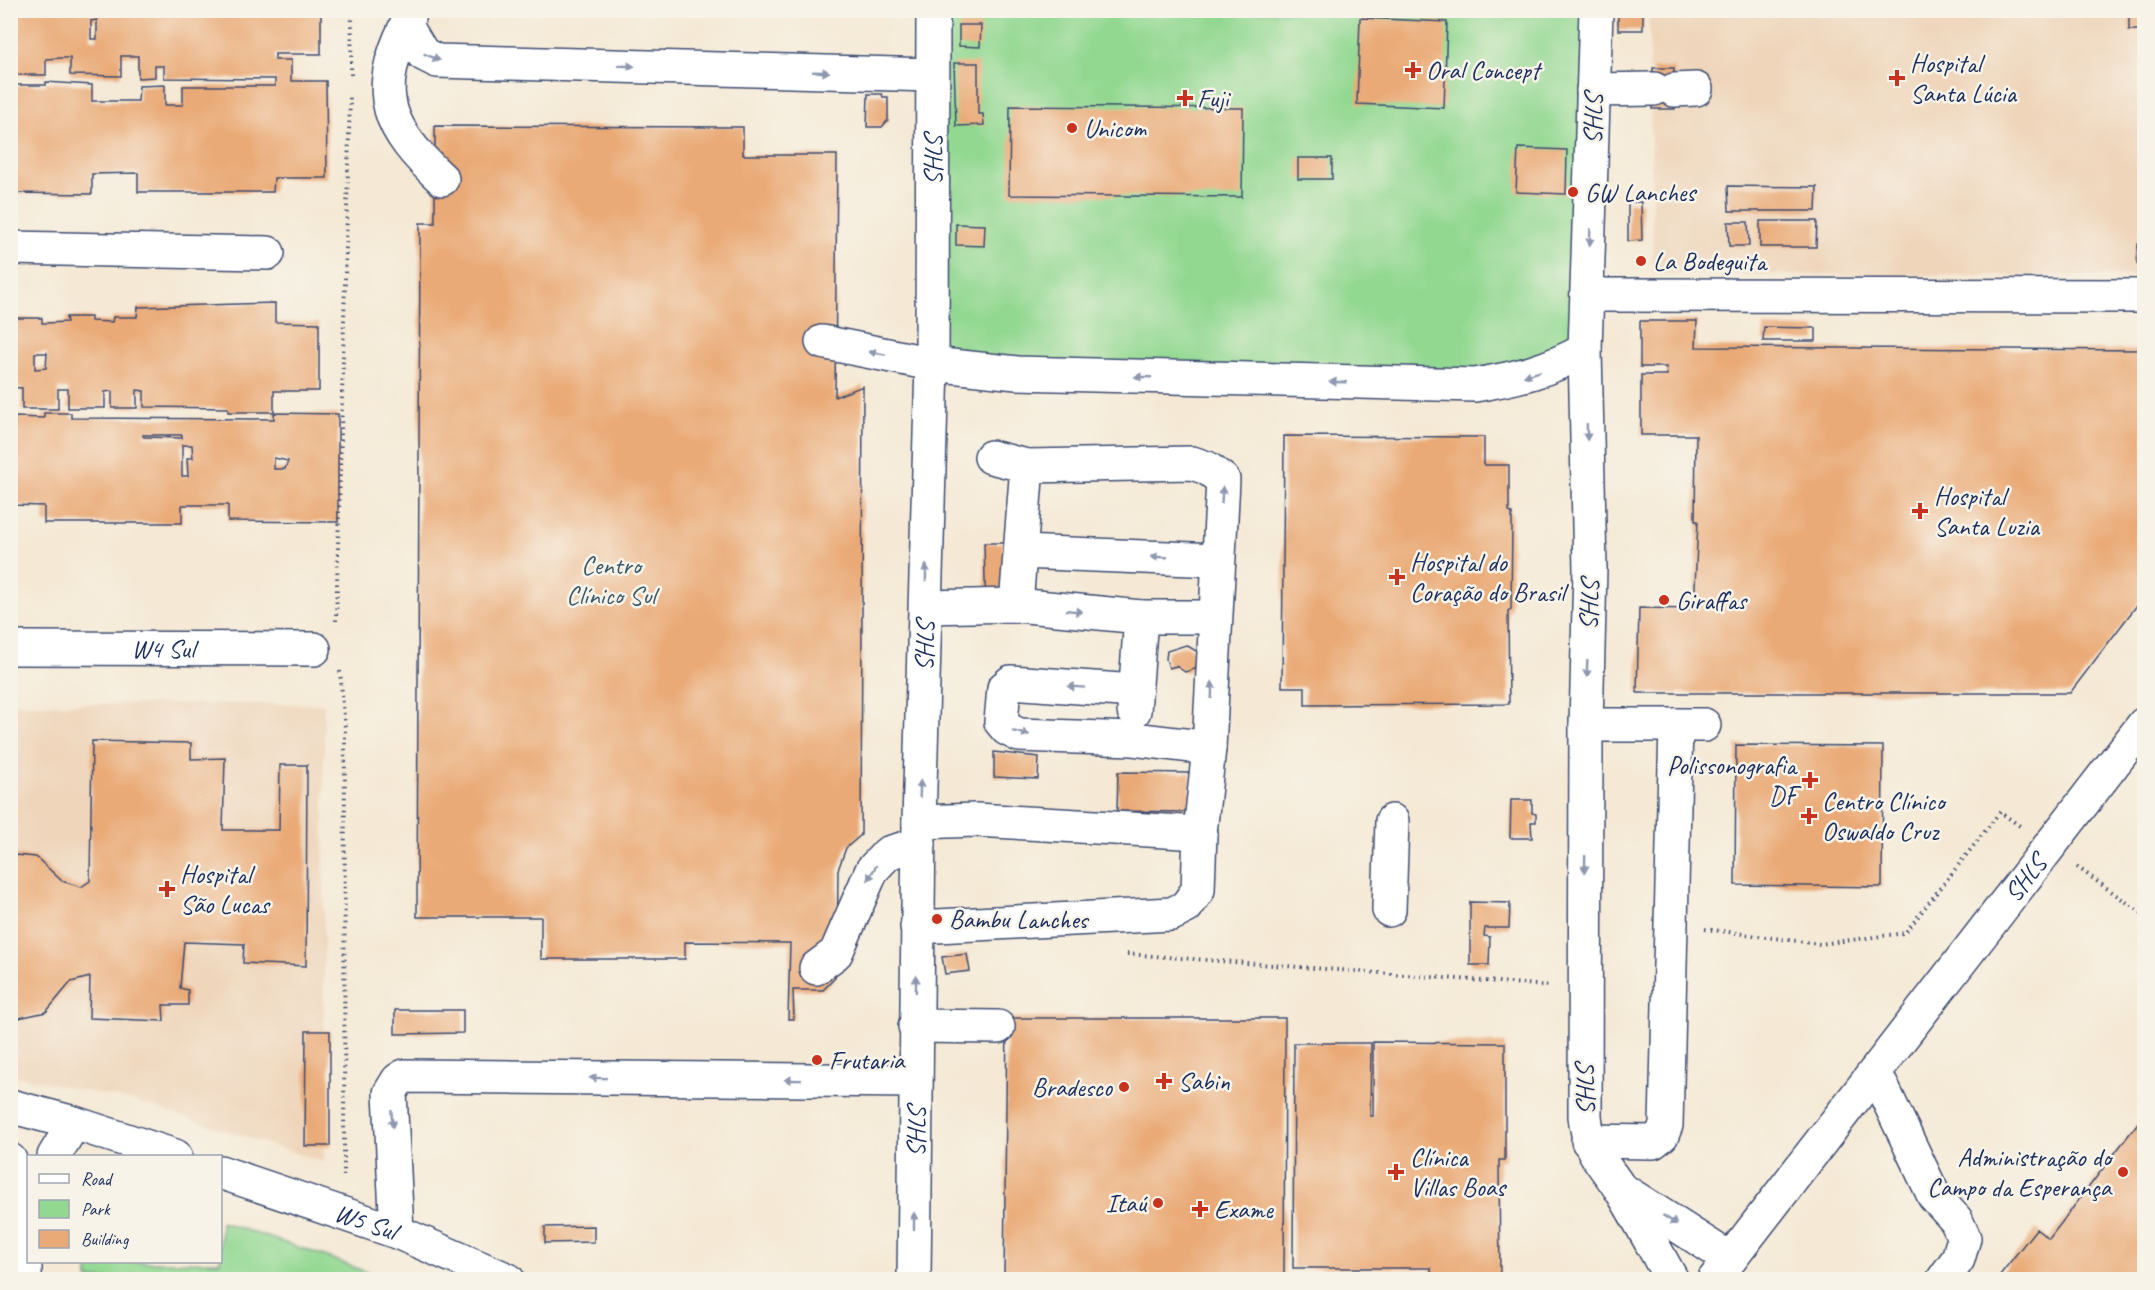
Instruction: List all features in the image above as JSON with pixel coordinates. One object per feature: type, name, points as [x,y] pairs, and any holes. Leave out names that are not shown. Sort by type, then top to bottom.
[{"type":"street","name":"SHLS","points":[[914,1280],[915,1026],[932,364],[933,10]]},
{"type":"street","name":"SHLS","points":[[1596,10],[1585,350],[1590,568],[1586,725],[1583,1079],[1588,1141],[1597,1159],[1620,1188],[1672,1280]]},
{"type":"street","points":[[408,18],[423,54],[437,61],[933,75]]},
{"type":"street","points":[[408,18],[388,70],[388,101],[406,143],[442,179]]},
{"type":"street","points":[[1593,90],[1675,89]]},
{"type":"street","points":[[10,248],[268,253]]},
{"type":"street","points":[[1588,295],[2145,297]]},
{"type":"street","points":[[822,342],[932,364],[1017,374],[1475,385],[1529,376],[1556,366],[1585,350]]},
{"type":"street","points":[[917,927],[1172,914],[1186,907],[1198,890],[1200,833],[1209,748],[1217,560],[1223,480],[1207,468],[1192,463],[1027,466],[991,456]]},
{"type":"street","points":[[1016,604],[1027,466]]},
{"type":"street","points":[[1021,552],[1217,560]]},
{"type":"street","points":[[926,607],[1016,604],[1141,617],[1215,617]]},
{"type":"street","points":[[1133,739],[1134,691],[1141,617]]},
{"type":"street","name":"W4 Sul","points":[[10,648],[314,649]]},
{"type":"street","points":[[1134,691],[1011,682],[1004,687],[1001,722],[1007,729],[1019,735],[1133,739],[1209,748]]},
{"type":"street","name":"SHLS","points":[[1620,1188],[1722,1269],[2145,724]]},
{"type":"street","points":[[1586,725],[1690,725],[1666,1125],[1662,1135],[1653,1142],[1588,1141]]},
{"type":"street","points":[[816,968],[836,953],[872,870],[888,854],[919,833],[976,820],[1200,833]]},
{"type":"street","points":[[1389,910],[1392,821]]},
{"type":"street","points":[[915,1026],[998,1027]]},
{"type":"street","points":[[1875,1072],[1934,1196],[1956,1220],[1964,1238],[1958,1259],[1943,1280]]},
{"type":"street","points":[[397,1232],[390,1093],[398,1080],[404,1076],[915,1081]]},
{"type":"street","points":[[10,1106],[74,1123],[172,1155]]},
{"type":"street","points":[[55,1155],[74,1123]]},
{"type":"street","points":[[10,1160],[27,1204],[25,1280]]},
{"type":"street","name":"W5 Sul","points":[[222,1173],[397,1232],[508,1280]]},
{"type":"path","points":[[351,82],[352,10]]},
{"type":"path","points":[[336,622],[350,94]]},
{"type":"path","points":[[314,649],[335,658],[341,675],[345,728],[344,1214]]},
{"type":"path","points":[[1704,928],[1820,944],[1905,933],[2000,812],[2143,914],[2145,912]]},
{"type":"path","points":[[1119,954],[1584,989]]},
{"type":"shaded area","name":"Hospital Santa Lúcia","points":[[1649,11],[2144,11],[2144,276],[1653,274]]},
{"type":"shaded area","name":"Hospital São Lucas","points":[[11,704],[324,704],[324,1162],[133,1101],[11,1075]]},
{"type":"green space","points":[[933,11],[1596,11],[1585,350],[1511,381],[932,364]]},
{"type":"green space","points":[[222,1222],[319,1254],[385,1279],[88,1279],[88,1263],[222,1263]]},
{"type":"building","points":[[10,10],[321,10],[321,54],[275,54],[275,60],[291,60],[291,81],[326,81],[327,178],[274,178],[273,192],[138,192],[138,173],[92,174],[92,194],[10,193],[10,85],[46,85],[46,82],[92,85],[92,101],[138,101],[139,86],[165,85],[165,105],[183,105],[183,86],[275,86],[275,79],[164,78],[164,66],[155,66],[155,77],[138,78],[138,56],[121,56],[121,76],[70,75],[70,58],[46,59],[46,75],[10,75]],"holes":[[[97,20],[97,39],[91,39],[91,21]]]},
{"type":"building","points":[[1618,10],[1643,10],[1643,30],[1618,30]]},
{"type":"building","points":[[2129,10],[2144,10],[2144,30],[2129,30]]},
{"type":"building","points":[[1360,18],[1447,22],[1444,108],[1357,104]]},
{"type":"building","points":[[959,25],[981,25],[980,47],[959,46]]},
{"type":"building","points":[[954,63],[978,63],[978,114],[983,114],[984,125],[956,126]]},
{"type":"building","points":[[1653,68],[1674,68],[1675,109],[1652,109]]},
{"type":"building","points":[[868,94],[882,94],[883,97],[888,97],[888,120],[882,127],[867,127]]},
{"type":"building","points":[[1010,106],[1243,108],[1242,197],[1009,195]]},
{"type":"building","name":"Centro Clínico Sul","points":[[435,126],[743,127],[743,155],[837,155],[835,397],[863,386],[861,835],[846,848],[838,870],[835,978],[823,990],[793,990],[794,1019],[788,1019],[790,943],[685,942],[685,959],[541,959],[541,917],[417,917],[420,223],[435,223]]},
{"type":"building","points":[[1518,148],[1567,150],[1566,194],[1516,192]]},
{"type":"building","points":[[1298,158],[1332,158],[1332,179],[1298,179]]},
{"type":"building","points":[[1728,186],[1817,187],[1816,211],[1729,211]]},
{"type":"building","points":[[1628,202],[1641,202],[1642,240],[1628,241]]},
{"type":"building","points":[[1760,221],[1817,221],[1816,247],[1760,247]]},
{"type":"building","points":[[1728,222],[1748,222],[1749,246],[1729,246]]},
{"type":"building","points":[[956,224],[985,225],[984,246],[956,245]]},
{"type":"building","points":[[2138,244],[2144,244],[2144,264],[2137,264]]},
{"type":"building","points":[[275,303],[275,322],[319,323],[319,391],[274,391],[274,412],[228,412],[228,408],[144,407],[144,391],[137,390],[137,408],[112,408],[112,391],[105,392],[105,408],[68,408],[68,389],[58,389],[58,409],[22,409],[22,388],[10,387],[10,318],[42,318],[42,323],[46,323],[67,322],[66,317],[91,317],[91,321],[112,322],[113,317],[137,317],[138,307]],"holes":[[[35,353],[47,353],[46,368],[35,369]]]},
{"type":"building","name":"Hospital Santa Luzia","points":[[1640,321],[1697,321],[1696,347],[2142,350],[2142,323],[2144,323],[2144,596],[2070,693],[1637,693],[1639,608],[1694,609],[1698,521],[1695,521],[1696,435],[1641,435],[1641,375],[1667,375],[1666,367],[1640,367]]},
{"type":"building","points":[[1764,327],[1816,328],[1816,341],[1763,341]]},
{"type":"building","points":[[44,413],[71,413],[71,418],[274,419],[274,413],[338,414],[338,522],[228,521],[228,505],[182,505],[182,523],[44,523],[44,506],[10,505],[10,436],[14,436],[15,417],[44,418]],"holes":[[[143,435],[182,435],[182,438],[144,437]],[[182,445],[192,445],[193,458],[187,458],[188,476],[182,476]],[[274,458],[288,461],[285,469],[274,469]]]},
{"type":"building","name":"Hospital do Coração do Brasil","points":[[1284,436],[1484,437],[1484,465],[1509,465],[1509,512],[1512,513],[1512,525],[1511,609],[1508,611],[1509,704],[1305,705],[1305,687],[1282,687]]},
{"type":"building","points":[[984,543],[1003,543],[1005,615],[986,615]]},
{"type":"building","points":[[1186,645],[1196,651],[1201,650],[1195,669],[1185,672],[1176,666],[1169,668],[1166,659],[1167,651]]},
{"type":"building","points":[[92,741],[191,743],[191,759],[225,758],[223,830],[279,830],[280,765],[307,765],[306,966],[243,963],[244,944],[184,942],[180,988],[188,990],[188,1005],[163,1005],[164,1021],[89,1018],[90,977],[71,982],[46,1012],[19,1018],[10,1016],[10,859],[16,855],[36,857],[62,881],[81,887],[90,881]]},
{"type":"building","name":"Centro Clínico Oswaldo Cruz","points":[[1736,745],[1883,746],[1882,887],[1735,885]]},
{"type":"building","points":[[994,752],[1039,757],[1038,779],[994,777]]},
{"type":"building","points":[[1118,772],[1191,773],[1190,812],[1117,811]]},
{"type":"building","points":[[1511,800],[1532,800],[1532,813],[1536,814],[1536,822],[1531,822],[1532,838],[1510,838]]},
{"type":"building","points":[[1470,902],[1510,903],[1509,928],[1485,928],[1484,936],[1490,937],[1489,965],[1470,965]]},
{"type":"building","points":[[967,954],[970,971],[945,974],[942,957]]},
{"type":"building","points":[[395,1010],[463,1010],[463,1033],[395,1034]]},
{"type":"building","points":[[1007,1018],[1285,1018],[1284,1280],[1004,1280]]},
{"type":"building","points":[[306,1031],[330,1031],[330,1146],[305,1146]]},
{"type":"building","name":"Clínica Villas Boas","points":[[1373,1042],[1505,1043],[1505,1160],[1499,1160],[1500,1280],[1432,1280],[1431,1268],[1293,1268],[1294,1043],[1371,1043],[1370,1116],[1373,1116]]},
{"type":"building","name":"Administração do Campo da Esperança","points":[[2144,1115],[2144,1280],[1996,1280],[2036,1229],[2049,1239]]},
{"type":"building","points":[[594,1226],[594,1242],[545,1243],[545,1227]]},
{"type":"place","name":"Oral Concept","points":[[1413,70]]},
{"type":"place","name":"Hospital Santa Lúcia","points":[[1897,78]]},
{"type":"place","name":"Fuji","points":[[1185,98]]},
{"type":"place","name":"Unicom","points":[[1072,128]]},
{"type":"place","name":"GW Lanches","points":[[1573,192]]},
{"type":"place","name":"La Bodeguita","points":[[1641,261]]},
{"type":"place","name":"Hospital Santa Luzia","points":[[1920,511]]},
{"type":"place","name":"Hospital do Coração do Brasil","points":[[1397,577]]},
{"type":"place","name":"Giraffas","points":[[1664,600]]},
{"type":"place","name":"Polissonografia DF","points":[[1810,780]]},
{"type":"place","name":"Centro Clínico Oswaldo Cruz","points":[[1809,816]]},
{"type":"place","name":"Hospital São Lucas","points":[[167,889]]},
{"type":"place","name":"Bambu Lanches","points":[[937,919]]},
{"type":"place","name":"Frutaria","points":[[817,1060]]},
{"type":"place","name":"Sabin","points":[[1164,1081]]},
{"type":"place","name":"Bradesco","points":[[1124,1087]]},
{"type":"place","name":"Clínica Villas Boas","points":[[1396,1172]]},
{"type":"place","name":"Administração do Campo da Esperança","points":[[2123,1172]]},
{"type":"place","name":"Itaú","points":[[1158,1203]]},
{"type":"place","name":"Exame","points":[[1200,1209]]}]
